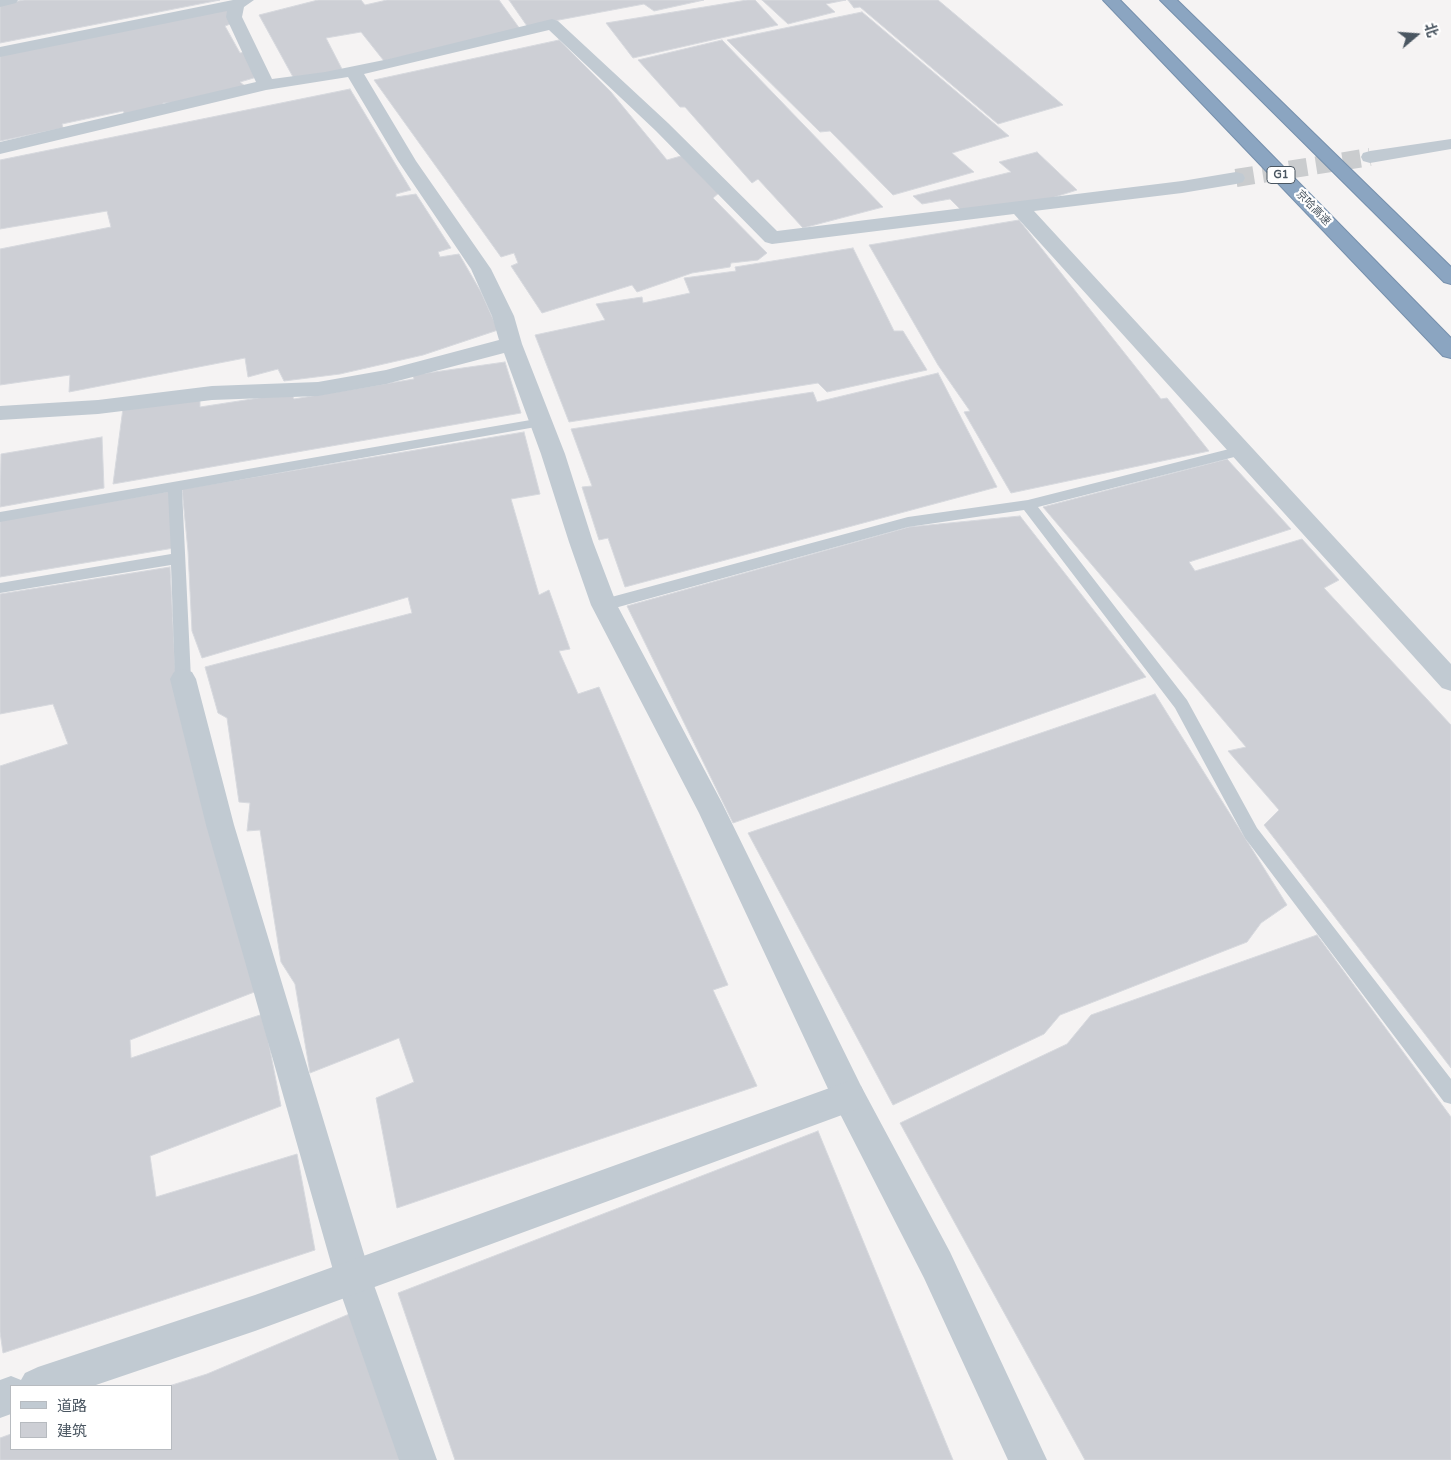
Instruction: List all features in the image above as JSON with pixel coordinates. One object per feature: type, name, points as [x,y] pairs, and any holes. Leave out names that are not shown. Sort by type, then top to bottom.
[{"type":"highway","name":"京哈高速","points":[[1112,0],[1451,351]]},
{"type":"highway","points":[[1168,0],[1451,278]]},
{"type":"street","points":[[0,2],[10,0]]},
{"type":"street","points":[[0,52],[242,2]]},
{"type":"street","points":[[242,2],[234,17],[266,85]]},
{"type":"street","points":[[0,148],[266,85],[353,71],[552,24],[662,127],[772,238],[1182,187],[1236,178]]},
{"type":"street","points":[[353,71],[408,161],[481,269],[503,316],[511,344],[542,422],[604,606],[712,812],[849,1097],[937,1265],[1028,1460]]},
{"type":"street","points":[[1370,157],[1451,144]]},
{"type":"street","points":[[1019,207],[1451,681]]},
{"type":"street","points":[[0,414],[98,406],[212,393],[318,389],[386,376],[511,344]]},
{"type":"street","points":[[183,678],[220,825],[354,1277],[418,1460]]},
{"type":"street","points":[[41,1385],[354,1277],[849,1097]]},
{"type":"lane","points":[[0,517],[542,422]]},
{"type":"lane","points":[[604,606],[908,522],[1028,505],[1241,451]]},
{"type":"lane","points":[[175,486],[183,678]]},
{"type":"lane","points":[[1028,505],[1182,704],[1252,833],[1451,1095]]},
{"type":"lane","points":[[0,588],[179,558]]},
{"type":"building","points":[[24,0],[220,0],[0,43],[0,4]]},
{"type":"building","points":[[318,0],[361,0],[365,5],[387,0],[499,0],[520,29],[384,61],[361,32],[326,38],[343,71],[293,77],[259,15]]},
{"type":"building","points":[[509,0],[704,0],[654,11],[644,4],[527,26]]},
{"type":"building","points":[[755,0],[778,25],[633,58],[606,23]]},
{"type":"building","points":[[762,0],[846,0],[826,4],[835,12],[788,24]]},
{"type":"building","points":[[848,0],[938,0],[1063,105],[998,124],[860,7],[854,8]]},
{"type":"building","points":[[226,8],[233,23],[225,26],[240,53],[245,52],[257,77],[240,82],[245,86],[188,103],[163,103],[163,110],[126,117],[123,111],[62,124],[63,128],[0,141],[0,55]]},
{"type":"building","points":[[862,12],[1009,136],[952,153],[974,172],[893,195],[830,131],[820,132],[727,40]]},
{"type":"building","points":[[559,40],[611,92],[667,160],[681,156],[719,193],[713,198],[767,253],[758,260],[731,263],[730,267],[692,273],[637,292],[632,285],[542,313],[511,266],[518,263],[514,253],[501,257],[374,80]]},
{"type":"building","points":[[722,40],[883,207],[803,228],[758,179],[752,183],[685,107],[680,107],[638,60]]},
{"type":"building","points":[[350,89],[411,190],[396,194],[396,197],[416,194],[451,248],[438,252],[440,257],[459,254],[481,292],[498,330],[423,355],[340,374],[284,381],[278,369],[248,377],[245,358],[69,392],[70,375],[0,385],[0,249],[111,227],[107,211],[0,229],[0,160]]},
{"type":"building","points":[[1037,152],[1077,190],[1039,202],[964,213],[950,199],[922,204],[913,196],[1011,172],[999,162]]},
{"type":"building","points":[[1019,220],[1161,399],[1167,398],[1209,451],[1011,493],[964,412],[970,411],[938,365],[869,245]]},
{"type":"building","points":[[853,248],[894,331],[903,331],[927,370],[827,392],[818,383],[569,422],[535,335],[605,320],[596,304],[642,297],[643,303],[690,293],[684,278],[736,271],[735,267]]},
{"type":"building","points":[[505,362],[521,413],[113,484],[123,408],[200,398],[200,407],[291,393],[294,399],[414,379],[413,375]]},
{"type":"building","points":[[938,373],[997,487],[625,587],[608,538],[599,540],[582,487],[592,486],[571,429],[813,392],[817,402]]},
{"type":"building","points":[[524,432],[540,494],[511,499],[539,595],[549,590],[570,649],[559,651],[578,694],[599,687],[728,985],[713,990],[757,1086],[397,1208],[376,1098],[414,1082],[399,1038],[310,1073],[295,984],[281,962],[260,830],[247,831],[250,803],[239,802],[227,718],[218,713],[205,667],[412,613],[408,597],[202,658],[192,631],[188,551],[182,489]]},
{"type":"building","points":[[102,437],[104,488],[0,507],[1,454]]},
{"type":"building","points":[[1227,459],[1291,529],[1189,562],[1195,571],[1302,539],[1339,580],[1324,588],[1451,725],[1451,1068],[1264,825],[1279,810],[1228,751],[1246,747],[1043,507]]},
{"type":"building","points":[[171,491],[174,548],[0,577],[0,520]]},
{"type":"building","points":[[1020,516],[1146,677],[733,823],[627,606],[909,527]]},
{"type":"building","points":[[170,567],[176,683],[257,991],[130,1040],[131,1058],[263,1014],[281,1106],[150,1156],[156,1197],[297,1154],[315,1250],[3,1353],[0,1332],[0,766],[68,744],[53,704],[0,714],[0,594]]},
{"type":"building","points":[[1155,694],[1287,905],[1261,923],[1247,942],[1060,1015],[1044,1034],[893,1105],[748,833]]},
{"type":"building","points":[[1317,935],[1451,1117],[1451,1460],[1085,1460],[900,1123],[1067,1044],[1091,1015]]},
{"type":"building","points":[[818,1131],[953,1460],[455,1460],[398,1293]]},
{"type":"building","points":[[354,1312],[404,1460],[0,1460],[0,1438],[10,1434],[10,1450],[172,1450],[172,1385],[207,1374]]},
{"type":"tunnel","points":[[1236,178],[1370,157]]}]
